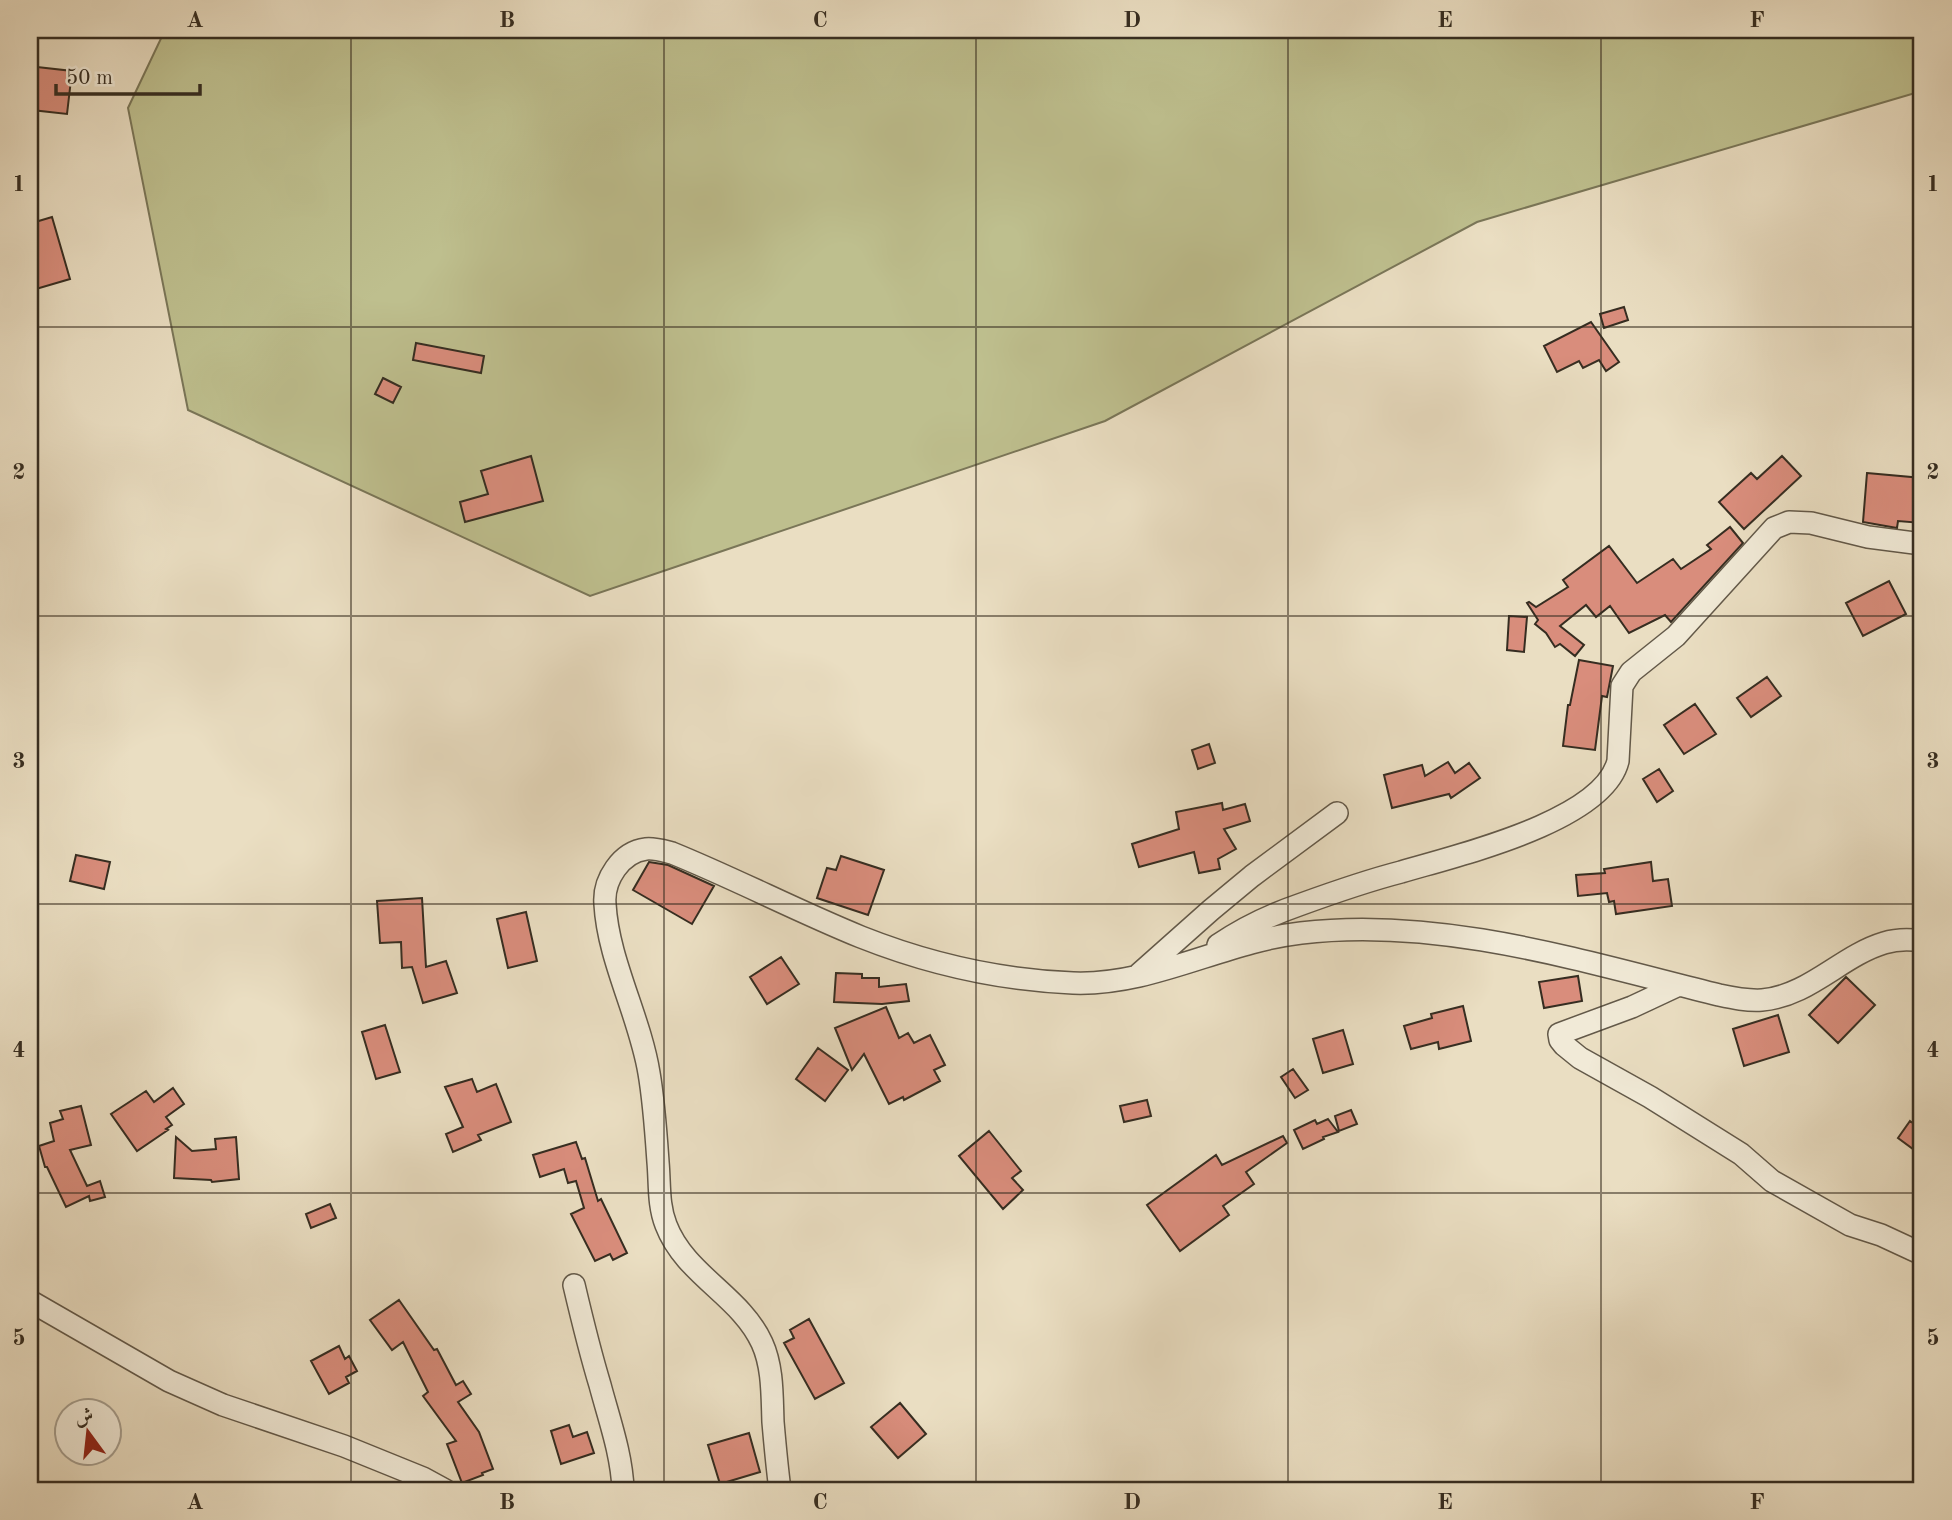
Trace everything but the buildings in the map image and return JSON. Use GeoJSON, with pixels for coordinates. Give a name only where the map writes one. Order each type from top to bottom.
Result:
{"type":"FeatureCollection","features":[{"type":"Feature","properties":{"kind":"street"},"geometry":{"type":"LineString","coordinates":[[1202,957],[1244,928],[1289,909],[1399,872],[1489,846],[1541,825],[1588,800],[1610,779],[1616,769],[1622,686],[1631,672],[1676,635],[1774,528],[1789,522],[1811,523],[1868,537],[1922,544]]}},
{"type":"Feature","properties":{"kind":"street"},"geometry":{"type":"LineString","coordinates":[[1135,978],[1242,885],[1336,813]]}},
{"type":"Feature","properties":{"kind":"street"},"geometry":{"type":"LineString","coordinates":[[780,1490],[772,1391],[762,1344],[737,1307],[700,1275],[685,1257],[666,1225],[660,1202],[649,1072],[606,919],[604,901],[606,889],[617,866],[630,855],[645,849],[672,853],[861,937],[912,955],[1005,977],[1072,983],[1099,983],[1135,978],[1255,941],[1300,933],[1349,929],[1415,931],[1461,937],[1559,955],[1744,1000],[1764,1000],[1797,990],[1820,979],[1869,948],[1885,942],[1904,939],[1922,941]]}},
{"type":"Feature","properties":{"kind":"street"},"geometry":{"type":"LineString","coordinates":[[1679,985],[1623,1011],[1559,1034],[1560,1040],[1580,1058],[1650,1097],[1741,1154],[1772,1181],[1850,1225],[1881,1235],[1922,1254]]}},
{"type":"Feature","properties":{"kind":"street"},"geometry":{"type":"LineString","coordinates":[[574,1285],[612,1426],[623,1490]]}},
{"type":"Feature","properties":{"kind":"street"},"geometry":{"type":"LineString","coordinates":[[30,1301],[169,1381],[223,1405],[344,1446],[423,1478],[445,1490]]}},
{"type":"Feature","properties":{"kind":"green space"},"geometry":{"type":"Polygon","coordinates":[[[165,30],[1922,30],[1922,91],[1477,222],[1105,421],[590,596],[188,410],[128,108],[165,30]]]}}]}
